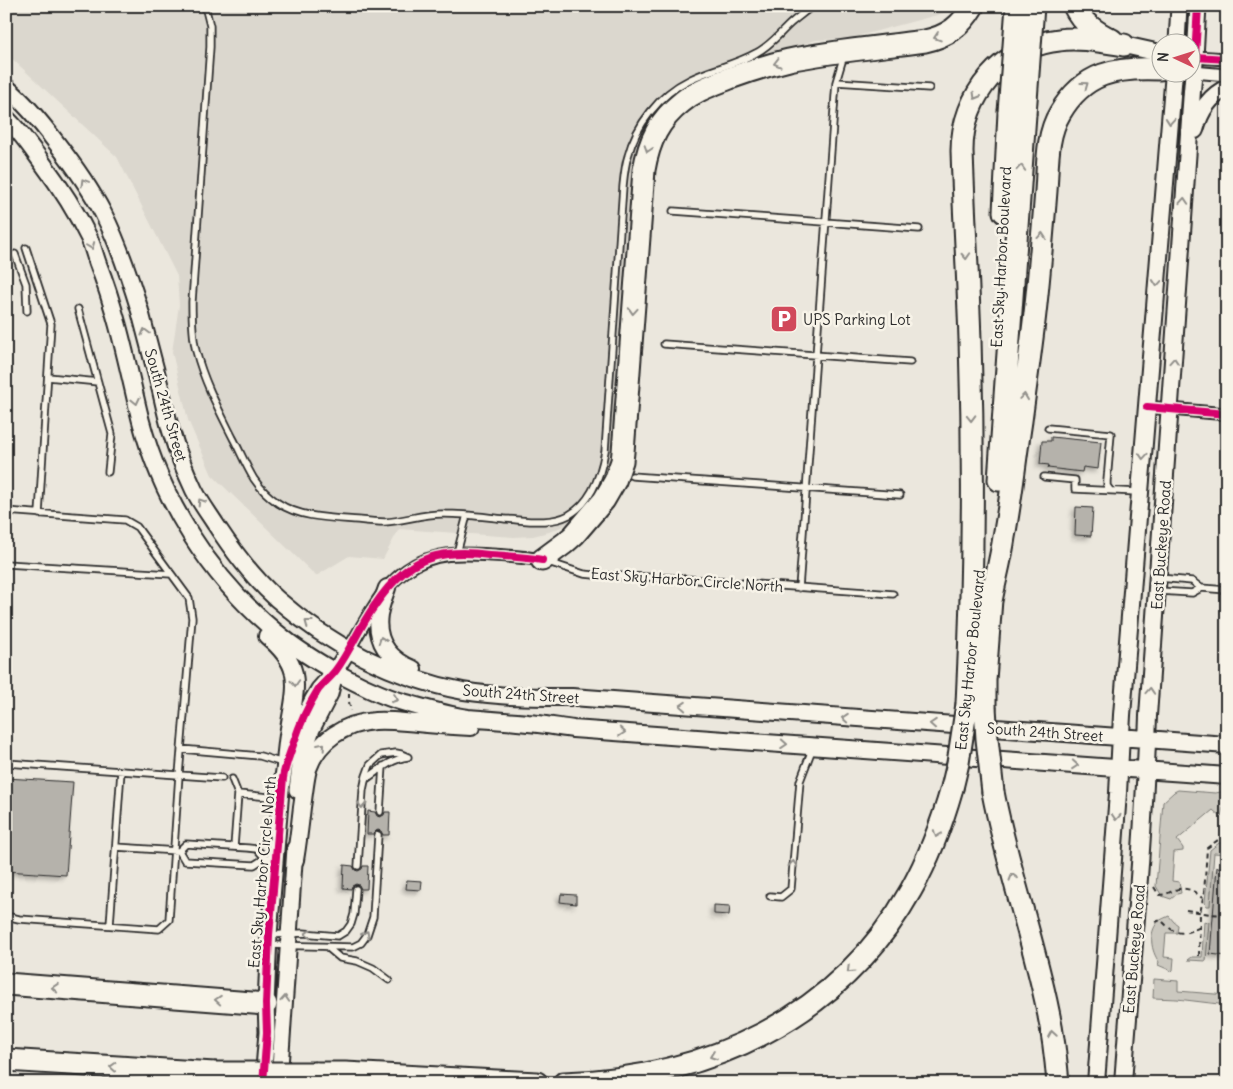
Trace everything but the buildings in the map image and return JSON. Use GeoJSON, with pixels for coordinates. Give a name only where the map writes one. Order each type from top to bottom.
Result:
{"type":"FeatureCollection","features":[{"type":"Feature","properties":{"kind":"highway"},"geometry":{"type":"LineString","coordinates":[[542,560],[570,539],[596,511],[610,491],[622,461],[644,170],[649,145],[654,134],[667,116],[688,97],[702,89],[769,65],[808,57],[925,41],[943,36],[965,19],[973,6]]}},
{"type":"Feature","properties":{"kind":"highway","name":"East Sky Harbor Boulevard"},"geometry":{"type":"LineString","coordinates":[[564,1083],[609,1080],[696,1062],[732,1049],[797,1014],[830,989],[874,945],[901,908],[931,850],[985,680],[1017,113],[1017,6]]}},
{"type":"Feature","properties":{"kind":"highway","name":"East Sky Harbor Boulevard"},"geometry":{"type":"LineString","coordinates":[[1032,6],[1017,113],[994,374],[976,624],[976,706],[986,738],[993,792],[1004,843],[1047,1003],[1058,1083]]}},
{"type":"Feature","properties":{"kind":"highway"},"geometry":{"type":"LineString","coordinates":[[1074,6],[1082,19],[1094,30],[1124,45]]}},
{"type":"Feature","properties":{"kind":"highway"},"geometry":{"type":"LineString","coordinates":[[976,706],[971,604],[970,342],[962,151],[962,136],[965,122],[973,101],[994,72],[1008,59],[1023,50],[1050,41],[1067,39],[1124,45]]}},
{"type":"Feature","properties":{"kind":"highway"},"geometry":{"type":"LineString","coordinates":[[991,600],[1004,538],[1032,343],[1048,159],[1053,128],[1068,100],[1080,88],[1094,79],[1107,73],[1121,70],[1150,69]]}},
{"type":"Feature","properties":{"kind":"highway"},"geometry":{"type":"LineString","coordinates":[[6,984],[266,1004]]}},
{"type":"Feature","properties":{"kind":"highway"},"geometry":{"type":"LineString","coordinates":[[6,1060],[321,1079],[345,1073],[537,1083]]}},
{"type":"Feature","properties":{"kind":"main road"},"geometry":{"type":"LineString","coordinates":[[1124,45],[1150,51]]}},
{"type":"Feature","properties":{"kind":"main road"},"geometry":{"type":"LineString","coordinates":[[6,80],[20,99]]}},
{"type":"Feature","properties":{"kind":"main road","name":"East Buckeye Road"},"geometry":{"type":"LineString","coordinates":[[1096,1083],[1120,768],[1122,714],[1173,82]]}},
{"type":"Feature","properties":{"kind":"main road","name":"East Buckeye Road"},"geometry":{"type":"LineString","coordinates":[[1123,1083],[1139,884],[1191,82]]}},
{"type":"Feature","properties":{"kind":"main road","name":"South 24th Street"},"geometry":{"type":"LineString","coordinates":[[6,87],[20,99],[46,129],[80,175],[102,213],[123,258],[139,309],[170,429],[195,492],[222,534],[256,578],[276,599],[311,626],[348,649],[393,671],[430,683],[456,689],[514,696],[572,698],[1227,745]]}},
{"type":"Feature","properties":{"kind":"main road"},"geometry":{"type":"LineString","coordinates":[[1187,159],[1203,109],[1211,98],[1227,88]]}},
{"type":"Feature","properties":{"kind":"main road","name":"South 24th Street"},"geometry":{"type":"LineString","coordinates":[[8,119],[64,194],[89,239],[107,286],[146,440],[155,465],[182,519],[208,561],[236,594],[267,624],[303,652],[354,682],[404,703],[445,714],[486,720],[531,723],[573,729],[1227,776]]}},
{"type":"Feature","properties":{"kind":"main road"},"geometry":{"type":"LineString","coordinates":[[1140,492],[1164,494]]}},
{"type":"Feature","properties":{"kind":"main road"},"geometry":{"type":"LineString","coordinates":[[208,561],[220,590],[279,647],[290,661],[296,684],[285,764]]}},
{"type":"Feature","properties":{"kind":"main road"},"geometry":{"type":"LineString","coordinates":[[387,588],[379,613],[379,630],[386,649],[394,660],[400,664],[426,674],[454,680],[512,687],[572,698]]}},
{"type":"Feature","properties":{"kind":"main road"},"geometry":{"type":"LineString","coordinates":[[295,860],[308,770],[313,758],[324,744],[343,729],[356,724],[377,721],[531,732],[573,729]]}},
{"type":"Feature","properties":{"kind":"street"},"geometry":{"type":"LineString","coordinates":[[1178,32],[1180,6]]}},
{"type":"Feature","properties":{"kind":"street","name":"East Buckeye Road"},"geometry":{"type":"LineString","coordinates":[[1195,32],[1198,6]]}},
{"type":"Feature","properties":{"kind":"street"},"geometry":{"type":"LineString","coordinates":[[1200,63],[1227,59]]}},
{"type":"Feature","properties":{"kind":"street"},"geometry":{"type":"LineString","coordinates":[[1200,67],[1227,75]]}},
{"type":"Feature","properties":{"kind":"street"},"geometry":{"type":"LineString","coordinates":[[1147,407],[1227,414]]}},
{"type":"Feature","properties":{"kind":"street","name":"East Sky Harbor Circle North"},"geometry":{"type":"LineString","coordinates":[[263,1083],[269,940],[270,858],[285,764],[302,721],[318,689],[335,671],[371,610],[387,588],[402,574],[421,562],[440,555],[457,553],[513,556],[542,560]]}},
{"type":"Feature","properties":{"kind":"street","name":"East Sky Harbor Circle North"},"geometry":{"type":"LineString","coordinates":[[279,1083],[300,768],[307,741],[330,694],[335,671]]}},
{"type":"Feature","properties":{"kind":"street"},"geometry":{"type":"LineString","coordinates":[[270,858],[295,860]]}},
{"type":"Feature","properties":{"kind":"street"},"geometry":{"type":"LineString","coordinates":[[266,1004],[274,1020],[282,1045]]}},
{"type":"Feature","properties":{"kind":"lane"},"geometry":{"type":"LineString","coordinates":[[205,6],[210,26],[210,47],[192,302],[195,348],[201,369],[212,396],[253,477],[264,492],[290,510],[312,516],[385,522],[435,514],[539,521],[560,518],[569,514],[591,493],[600,474],[605,450],[623,186],[632,144],[646,118],[674,89],[687,80],[760,51],[812,6]]}},
{"type":"Feature","properties":{"kind":"lane"},"geometry":{"type":"LineString","coordinates":[[799,588],[836,82],[846,52]]}},
{"type":"Feature","properties":{"kind":"lane"},"geometry":{"type":"LineString","coordinates":[[836,82],[929,88]]}},
{"type":"Feature","properties":{"kind":"lane"},"geometry":{"type":"LineString","coordinates":[[674,211],[919,229]]}},
{"type":"Feature","properties":{"kind":"lane"},"geometry":{"type":"LineString","coordinates":[[26,248],[51,324],[39,514]]}},
{"type":"Feature","properties":{"kind":"lane"},"geometry":{"type":"LineString","coordinates":[[15,254],[26,284],[27,311]]}},
{"type":"Feature","properties":{"kind":"lane"},"geometry":{"type":"LineString","coordinates":[[78,310],[112,434],[108,472]]}},
{"type":"Feature","properties":{"kind":"lane"},"geometry":{"type":"LineString","coordinates":[[664,344],[910,362]]}},
{"type":"Feature","properties":{"kind":"lane"},"geometry":{"type":"LineString","coordinates":[[48,376],[98,382]]}},
{"type":"Feature","properties":{"kind":"lane"},"geometry":{"type":"LineString","coordinates":[[1048,428],[1111,434],[1107,481],[1107,486],[1110,490]]}},
{"type":"Feature","properties":{"kind":"lane"},"geometry":{"type":"LineString","coordinates":[[632,476],[900,495]]}},
{"type":"Feature","properties":{"kind":"lane"},"geometry":{"type":"LineString","coordinates":[[1044,478],[1075,480],[1075,489],[1140,492]]}},
{"type":"Feature","properties":{"kind":"lane"},"geometry":{"type":"LineString","coordinates":[[6,511],[125,520],[137,527],[189,598],[192,618],[179,775],[176,851],[169,920],[159,929],[18,919],[6,916]]}},
{"type":"Feature","properties":{"kind":"lane"},"geometry":{"type":"LineString","coordinates":[[457,553],[466,515]]}},
{"type":"Feature","properties":{"kind":"lane","name":"East Sky Harbor Circle North"},"geometry":{"type":"LineString","coordinates":[[542,560],[584,574],[594,575],[671,578],[893,594]]}},
{"type":"Feature","properties":{"kind":"lane"},"geometry":{"type":"LineString","coordinates":[[6,564],[171,574]]}},
{"type":"Feature","properties":{"kind":"lane"},"geometry":{"type":"LineString","coordinates":[[1158,585],[1192,581],[1201,588]]}},
{"type":"Feature","properties":{"kind":"lane"},"geometry":{"type":"LineString","coordinates":[[1158,585],[1192,593],[1201,588],[1227,590]]}},
{"type":"Feature","properties":{"kind":"lane"},"geometry":{"type":"LineString","coordinates":[[770,896],[781,897],[791,889],[800,781],[813,746]]}},
{"type":"Feature","properties":{"kind":"lane"},"geometry":{"type":"LineString","coordinates":[[181,748],[260,756],[285,764]]}},
{"type":"Feature","properties":{"kind":"lane"},"geometry":{"type":"LineString","coordinates":[[358,866],[363,790],[365,780],[370,765],[381,755],[396,753],[408,757],[400,758],[384,766],[365,780]]}},
{"type":"Feature","properties":{"kind":"lane"},"geometry":{"type":"LineString","coordinates":[[6,763],[222,778]]}},
{"type":"Feature","properties":{"kind":"lane"},"geometry":{"type":"LineString","coordinates":[[380,812],[384,766]]}},
{"type":"Feature","properties":{"kind":"lane"},"geometry":{"type":"LineString","coordinates":[[110,925],[121,771]]}},
{"type":"Feature","properties":{"kind":"lane"},"geometry":{"type":"LineString","coordinates":[[232,779],[238,794],[234,847]]}},
{"type":"Feature","properties":{"kind":"lane"},"geometry":{"type":"LineString","coordinates":[[238,794],[281,798]]}},
{"type":"Feature","properties":{"kind":"lane"},"geometry":{"type":"LineString","coordinates":[[269,940],[289,940],[327,947],[353,947],[361,943],[367,935],[373,917],[378,835]]}},
{"type":"Feature","properties":{"kind":"lane"},"geometry":{"type":"LineString","coordinates":[[116,847],[176,851],[186,844],[234,847],[257,849],[270,858]]}},
{"type":"Feature","properties":{"kind":"lane"},"geometry":{"type":"LineString","coordinates":[[176,851],[185,861],[254,865],[270,858]]}},
{"type":"Feature","properties":{"kind":"lane"},"geometry":{"type":"LineString","coordinates":[[269,940],[289,940],[303,933],[338,936],[346,931],[351,924],[354,914],[356,889]]}},
{"type":"Feature","properties":{"kind":"lane"},"geometry":{"type":"LineString","coordinates":[[327,947],[340,958],[357,961],[373,968],[389,980]]}},
{"type":"Feature","properties":{"kind":"path"},"geometry":{"type":"LineString","coordinates":[[349,693],[349,702],[354,718]]}},
{"type":"Feature","properties":{"kind":"path"},"geometry":{"type":"LineString","coordinates":[[1199,956],[1200,913],[1208,848],[1218,840],[1227,841]]}},
{"type":"Feature","properties":{"kind":"path"},"geometry":{"type":"LineString","coordinates":[[1154,887],[1160,895],[1167,895],[1177,889],[1189,889],[1203,899]]}},
{"type":"Feature","properties":{"kind":"path"},"geometry":{"type":"LineString","coordinates":[[1186,910],[1227,915]]}},
{"type":"Feature","properties":{"kind":"path"},"geometry":{"type":"LineString","coordinates":[[1155,922],[1161,920],[1168,928],[1182,933],[1200,927]]}},
{"type":"Feature","properties":{"kind":"shaded area"},"geometry":{"type":"Polygon","coordinates":[[[6,6],[953,6],[952,11],[847,39],[816,40],[702,79],[643,138],[636,157],[632,179],[612,457],[609,469],[598,493],[578,516],[561,527],[533,536],[514,537],[399,529],[383,559],[349,556],[316,576],[212,475],[188,420],[172,352],[179,305],[177,276],[117,157],[6,53],[6,6]]]}},
{"type":"Feature","properties":{"kind":"shaded area"},"geometry":{"type":"Polygon","coordinates":[[[1178,790],[1215,793],[1227,791],[1227,809],[1223,808],[1221,817],[1213,810],[1177,840],[1183,851],[1174,852],[1172,881],[1179,882],[1181,893],[1171,899],[1162,896],[1156,886],[1163,802],[1178,790]]]}},
{"type":"Feature","properties":{"kind":"shaded area"},"geometry":{"type":"Polygon","coordinates":[[[1219,843],[1227,843],[1227,854],[1214,853],[1210,906],[1206,906],[1210,850],[1219,843]]]}},
{"type":"Feature","properties":{"kind":"shaded area"},"geometry":{"type":"Polygon","coordinates":[[[1169,916],[1178,925],[1177,933],[1166,933],[1164,957],[1174,958],[1172,971],[1158,965],[1159,962],[1154,953],[1152,942],[1155,926],[1159,921],[1169,916]]]}},
{"type":"Feature","properties":{"kind":"shaded area"},"geometry":{"type":"Polygon","coordinates":[[[1204,921],[1209,922],[1206,961],[1188,960],[1192,957],[1202,957],[1204,921]]]}},
{"type":"Feature","properties":{"kind":"shaded area"},"geometry":{"type":"Polygon","coordinates":[[[1154,979],[1178,981],[1178,991],[1227,995],[1227,1005],[1153,998],[1154,979]]]}},
{"type":"Feature","properties":{"kind":"cycle path"},"geometry":{"type":"LineString","coordinates":[[1198,6],[1195,57],[1227,59]]}},
{"type":"Feature","properties":{"kind":"cycle path"},"geometry":{"type":"LineString","coordinates":[[1147,407],[1227,414]]}},
{"type":"Feature","properties":{"kind":"cycle path"},"geometry":{"type":"LineString","coordinates":[[263,1083],[267,1032],[266,1004],[269,935],[283,778],[286,764],[304,715],[318,690],[341,663],[380,598],[395,580],[413,566],[435,556],[458,553],[542,560]]}},
{"type":"Feature","properties":{"kind":"place","name":"UPS Parking Lot"},"geometry":{"type":"Point","coordinates":[784,319]}}]}
